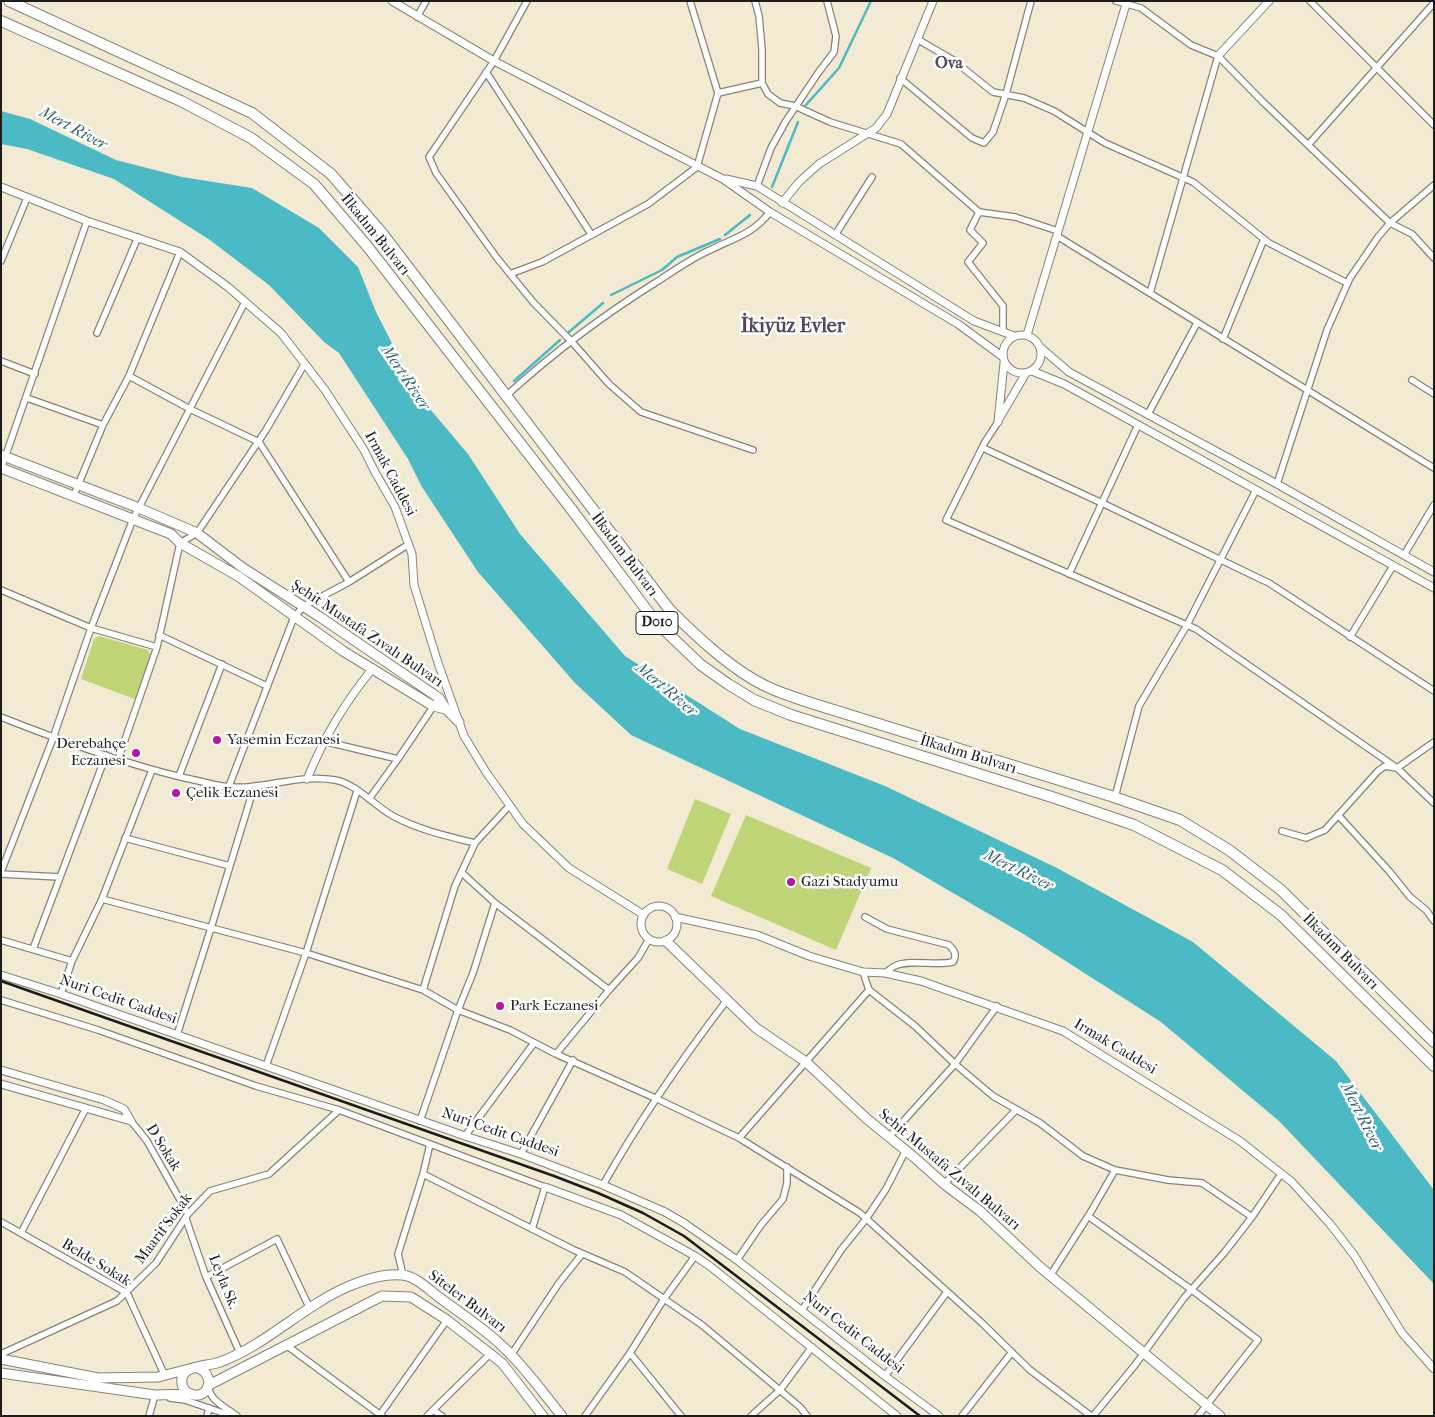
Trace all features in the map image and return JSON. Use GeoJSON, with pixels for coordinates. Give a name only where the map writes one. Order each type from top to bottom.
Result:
{"type":"FeatureCollection","features":[{"type":"Feature","properties":{"kind":"highway","name":"İlkadım Bulvarı"},"geometry":{"type":"LineString","coordinates":[[9,1],[252,113],[331,174],[382,233],[669,609],[695,636],[740,670],[769,688],[811,703],[1115,797],[1180,820],[1229,850],[1281,890],[1434,1042]]}},
{"type":"Feature","properties":{"kind":"highway","name":"İlkadım Bulvarı"},"geometry":{"type":"LineString","coordinates":[[1,21],[181,101],[251,138],[314,184],[367,246],[572,510],[655,621],[701,665],[754,700],[790,715],[1134,825],[1222,870],[1281,915],[1434,1066]]}},
{"type":"Feature","properties":{"kind":"main road","name":"Şehit Mustafa Zıvalı Bulvarı"},"geometry":{"type":"LineString","coordinates":[[4,456],[198,533],[244,568],[304,606],[439,698],[446,709]]}},
{"type":"Feature","properties":{"kind":"main road","name":"Şehit Mustafa Zıvalı Bulvarı"},"geometry":{"type":"LineString","coordinates":[[1,468],[171,534],[180,543],[238,576],[343,651],[433,706],[446,709]]}},
{"type":"Feature","properties":{"kind":"main road"},"geometry":{"type":"LineString","coordinates":[[446,709],[459,722]]}},
{"type":"Feature","properties":{"kind":"main road","name":"Sehit Mustafa Zıvalı Bulvarı"},"geometry":{"type":"LineString","coordinates":[[666,941],[756,1028],[806,1062],[866,1119],[906,1150],[944,1184],[980,1211],[1050,1276],[1220,1416]]}},
{"type":"Feature","properties":{"kind":"main road","name":"Siteler Bulvarı"},"geometry":{"type":"LineString","coordinates":[[1,1360],[98,1378],[165,1376],[220,1362],[240,1353],[347,1288],[382,1275],[403,1275],[419,1282],[501,1344],[562,1416]]}},
{"type":"Feature","properties":{"kind":"main road","name":"Siteler Bulvarı"},"geometry":{"type":"LineString","coordinates":[[209,1385],[382,1296],[410,1297],[447,1320],[491,1353],[543,1416]]}},
{"type":"Feature","properties":{"kind":"main road"},"geometry":{"type":"LineString","coordinates":[[1,1373],[154,1396],[200,1394],[209,1385],[208,1376],[202,1369],[193,1368],[183,1376],[182,1384],[184,1389],[190,1394]]}},
{"type":"Feature","properties":{"kind":"street"},"geometry":{"type":"LineString","coordinates":[[392,1],[494,61],[723,179],[770,212],[958,324],[1003,360],[1014,372],[1029,372],[1064,384],[1434,588]]}},
{"type":"Feature","properties":{"kind":"street"},"geometry":{"type":"LineString","coordinates":[[417,17],[426,1]]}},
{"type":"Feature","properties":{"kind":"street"},"geometry":{"type":"LineString","coordinates":[[527,1],[494,61],[429,157],[436,173],[510,274],[533,302],[609,384],[641,412],[753,450]]}},
{"type":"Feature","properties":{"kind":"street"},"geometry":{"type":"LineString","coordinates":[[510,274],[542,262],[648,204],[698,167],[718,93],[690,1]]}},
{"type":"Feature","properties":{"kind":"street"},"geometry":{"type":"LineString","coordinates":[[755,1],[759,16],[762,83],[768,94],[780,103],[795,106],[830,122],[868,132],[901,144],[979,212],[1015,217],[1058,233],[1197,323],[1434,468]]}},
{"type":"Feature","properties":{"kind":"street"},"geometry":{"type":"LineString","coordinates":[[757,186],[771,148],[795,106],[834,52],[836,36],[827,1]]}},
{"type":"Feature","properties":{"kind":"street"},"geometry":{"type":"LineString","coordinates":[[782,203],[799,182],[819,164],[876,128],[886,114],[933,1]]}},
{"type":"Feature","properties":{"kind":"street"},"geometry":{"type":"LineString","coordinates":[[900,78],[972,138],[984,143],[994,132],[1031,1]]}},
{"type":"Feature","properties":{"kind":"street"},"geometry":{"type":"LineString","coordinates":[[1116,1],[1126,2],[1141,8],[1191,45],[1218,56],[1263,102],[1390,223],[1412,234],[1434,258]]}},
{"type":"Feature","properties":{"kind":"street"},"geometry":{"type":"LineString","coordinates":[[1150,293],[1218,56],[1269,1]]}},
{"type":"Feature","properties":{"kind":"street"},"geometry":{"type":"LineString","coordinates":[[1310,1],[1434,125]]}},
{"type":"Feature","properties":{"kind":"street"},"geometry":{"type":"LineString","coordinates":[[1027,335],[1126,2]]}},
{"type":"Feature","properties":{"kind":"street"},"geometry":{"type":"LineString","coordinates":[[1308,145],[1434,3]]}},
{"type":"Feature","properties":{"kind":"street"},"geometry":{"type":"LineString","coordinates":[[917,38],[953,60],[993,92],[1024,98],[1054,111],[1106,143],[1193,182],[1264,239],[1347,283]]}},
{"type":"Feature","properties":{"kind":"street"},"geometry":{"type":"LineString","coordinates":[[486,72],[591,234]]}},
{"type":"Feature","properties":{"kind":"street"},"geometry":{"type":"LineString","coordinates":[[718,93],[762,83]]}},
{"type":"Feature","properties":{"kind":"street"},"geometry":{"type":"LineString","coordinates":[[835,235],[872,177]]}},
{"type":"Feature","properties":{"kind":"street"},"geometry":{"type":"LineString","coordinates":[[723,179],[757,186],[974,321],[1014,336],[1027,335],[1033,338],[1041,348],[1069,372],[1277,484],[1434,572]]}},
{"type":"Feature","properties":{"kind":"street"},"geometry":{"type":"LineString","coordinates":[[1277,484],[1327,330],[1347,283],[1378,237],[1390,223],[1434,185]]}},
{"type":"Feature","properties":{"kind":"street","name":"Irmak Caddesi"},"geometry":{"type":"LineString","coordinates":[[1,187],[87,222],[180,252],[245,302],[281,333],[325,390],[364,450],[374,472],[395,507],[412,554],[414,585],[438,663],[464,736],[472,750],[523,824],[569,868],[644,914]]}},
{"type":"Feature","properties":{"kind":"street"},"geometry":{"type":"LineString","coordinates":[[1,261],[27,198]]}},
{"type":"Feature","properties":{"kind":"street"},"geometry":{"type":"LineString","coordinates":[[506,395],[538,367],[658,281],[709,250],[748,233],[763,221],[770,212]]}},
{"type":"Feature","properties":{"kind":"street"},"geometry":{"type":"LineString","coordinates":[[979,212],[970,230],[983,244],[968,262],[1003,306],[1003,332]]}},
{"type":"Feature","properties":{"kind":"street"},"geometry":{"type":"LineString","coordinates":[[1,468],[87,222]]}},
{"type":"Feature","properties":{"kind":"street"},"geometry":{"type":"LineString","coordinates":[[97,333],[138,238]]}},
{"type":"Feature","properties":{"kind":"street"},"geometry":{"type":"LineString","coordinates":[[1223,339],[1264,239]]}},
{"type":"Feature","properties":{"kind":"street"},"geometry":{"type":"LineString","coordinates":[[74,495],[103,425],[129,376],[180,252]]}},
{"type":"Feature","properties":{"kind":"street"},"geometry":{"type":"LineString","coordinates":[[60,878],[1,873],[53,738],[91,628],[133,519],[245,302]]}},
{"type":"Feature","properties":{"kind":"street"},"geometry":{"type":"LineString","coordinates":[[1148,414],[1197,323]]}},
{"type":"Feature","properties":{"kind":"street"},"geometry":{"type":"LineString","coordinates":[[998,422],[1005,345],[1014,336]]}},
{"type":"Feature","properties":{"kind":"street"},"geometry":{"type":"LineString","coordinates":[[1041,348],[1040,361],[1029,372],[998,422],[946,520],[1196,629],[1396,768],[1434,803]]}},
{"type":"Feature","properties":{"kind":"street"},"geometry":{"type":"LineString","coordinates":[[1,361],[35,374]]}},
{"type":"Feature","properties":{"kind":"street"},"geometry":{"type":"LineString","coordinates":[[118,760],[157,647],[180,543],[198,533],[259,442],[304,363]]}},
{"type":"Feature","properties":{"kind":"street"},"geometry":{"type":"LineString","coordinates":[[129,376],[190,409],[259,442],[349,582]]}},
{"type":"Feature","properties":{"kind":"street"},"geometry":{"type":"LineString","coordinates":[[1412,380],[1434,394]]}},
{"type":"Feature","properties":{"kind":"street"},"geometry":{"type":"LineString","coordinates":[[27,398],[103,425]]}},
{"type":"Feature","properties":{"kind":"street"},"geometry":{"type":"LineString","coordinates":[[1069,574],[1138,425]]}},
{"type":"Feature","properties":{"kind":"street"},"geometry":{"type":"LineString","coordinates":[[983,448],[1269,583],[1434,691]]}},
{"type":"Feature","properties":{"kind":"street"},"geometry":{"type":"LineString","coordinates":[[1115,797],[1139,706],[1187,625],[1256,490]]}},
{"type":"Feature","properties":{"kind":"street"},"geometry":{"type":"LineString","coordinates":[[1404,555],[1434,505]]}},
{"type":"Feature","properties":{"kind":"street"},"geometry":{"type":"LineString","coordinates":[[229,786],[294,617],[304,606],[349,582],[409,544]]}},
{"type":"Feature","properties":{"kind":"street"},"geometry":{"type":"LineString","coordinates":[[1350,637],[1393,566]]}},
{"type":"Feature","properties":{"kind":"street"},"geometry":{"type":"LineString","coordinates":[[1,590],[91,628],[157,647]]}},
{"type":"Feature","properties":{"kind":"street"},"geometry":{"type":"LineString","coordinates":[[159,636],[267,686]]}},
{"type":"Feature","properties":{"kind":"street"},"geometry":{"type":"LineString","coordinates":[[179,776],[222,664]]}},
{"type":"Feature","properties":{"kind":"street"},"geometry":{"type":"LineString","coordinates":[[307,779],[323,741],[351,694],[373,668]]}},
{"type":"Feature","properties":{"kind":"street"},"geometry":{"type":"LineString","coordinates":[[369,798],[439,698]]}},
{"type":"Feature","properties":{"kind":"street"},"geometry":{"type":"LineString","coordinates":[[1,717],[53,738],[118,760],[152,770],[229,786],[254,787],[307,779],[336,780],[369,798],[391,815],[426,831],[475,843]]}},
{"type":"Feature","properties":{"kind":"street"},"geometry":{"type":"LineString","coordinates":[[323,741],[398,759]]}},
{"type":"Feature","properties":{"kind":"street"},"geometry":{"type":"LineString","coordinates":[[1282,832],[1306,838],[1326,830],[1378,771],[1385,766],[1396,768],[1434,742]]}},
{"type":"Feature","properties":{"kind":"street"},"geometry":{"type":"LineString","coordinates":[[33,949],[106,755]]}},
{"type":"Feature","properties":{"kind":"street"},"geometry":{"type":"LineString","coordinates":[[61,994],[72,960],[102,899],[152,770]]}},
{"type":"Feature","properties":{"kind":"street"},"geometry":{"type":"LineString","coordinates":[[177,1035],[212,928],[254,787]]}},
{"type":"Feature","properties":{"kind":"street"},"geometry":{"type":"LineString","coordinates":[[266,1066],[306,953],[357,791]]}},
{"type":"Feature","properties":{"kind":"street"},"geometry":{"type":"LineString","coordinates":[[423,990],[455,886],[475,843],[510,805]]}},
{"type":"Feature","properties":{"kind":"street"},"geometry":{"type":"LineString","coordinates":[[1338,815],[1410,897],[1426,910],[1434,921]]}},
{"type":"Feature","properties":{"kind":"street"},"geometry":{"type":"LineString","coordinates":[[125,838],[230,866]]}},
{"type":"Feature","properties":{"kind":"street"},"geometry":{"type":"LineString","coordinates":[[462,873],[495,904],[609,990]]}},
{"type":"Feature","properties":{"kind":"street"},"geometry":{"type":"LineString","coordinates":[[102,899],[306,953],[423,990],[458,1010],[510,1030],[556,1054],[573,1060],[739,1138],[860,1213],[1030,1370],[1092,1416],[1192,1290],[1224,1253],[1252,1217],[1281,1174]]}},
{"type":"Feature","properties":{"kind":"street"},"geometry":{"type":"LineString","coordinates":[[420,1121],[458,1010],[473,973],[495,904]]}},
{"type":"Feature","properties":{"kind":"street"},"geometry":{"type":"LineString","coordinates":[[657,906],[668,909],[675,917],[676,928],[674,934],[666,941],[660,942],[645,936],[641,925],[644,914],[652,907],[657,906]]}},
{"type":"Feature","properties":{"kind":"street","name":"Irmak Caddesi"},"geometry":{"type":"LineString","coordinates":[[675,917],[756,935],[809,956],[864,972],[885,973],[921,981],[997,1006],[1063,1031],[1240,1141],[1292,1182],[1354,1254],[1402,1333],[1434,1369]]}},
{"type":"Feature","properties":{"kind":"street"},"geometry":{"type":"LineString","coordinates":[[865,918],[887,929],[949,945],[955,951],[956,957],[953,962],[942,965],[922,963],[896,965],[885,973]]}},
{"type":"Feature","properties":{"kind":"street"},"geometry":{"type":"LineString","coordinates":[[556,1054],[638,958],[649,939]]}},
{"type":"Feature","properties":{"kind":"street"},"geometry":{"type":"LineString","coordinates":[[1,940],[72,960]]}},
{"type":"Feature","properties":{"kind":"street"},"geometry":{"type":"LineString","coordinates":[[864,972],[869,990],[915,1026],[955,1064],[993,1096],[1040,1123],[1083,1156],[1115,1170],[1168,1180],[1202,1183],[1252,1217]]}},
{"type":"Feature","properties":{"kind":"street","name":"Nuri Cedit Caddesi"},"geometry":{"type":"LineString","coordinates":[[1,975],[61,994],[420,1121],[521,1154],[604,1185],[665,1212],[737,1260],[938,1416]]}},
{"type":"Feature","properties":{"kind":"street"},"geometry":{"type":"LineString","coordinates":[[739,1138],[869,990]]}},
{"type":"Feature","properties":{"kind":"street"},"geometry":{"type":"LineString","coordinates":[[1,1000],[98,1030],[256,1086],[338,1110],[621,1215],[695,1256],[711,1267],[897,1416]]}},
{"type":"Feature","properties":{"kind":"street"},"geometry":{"type":"LineString","coordinates":[[604,1185],[627,1142],[655,1098],[727,1000]]}},
{"type":"Feature","properties":{"kind":"street"},"geometry":{"type":"LineString","coordinates":[[889,1137],[955,1064],[997,1006]]}},
{"type":"Feature","properties":{"kind":"street"},"geometry":{"type":"LineString","coordinates":[[465,1136],[534,1043]]}},
{"type":"Feature","properties":{"kind":"street"},"geometry":{"type":"LineString","coordinates":[[521,1154],[573,1060]]}},
{"type":"Feature","properties":{"kind":"street"},"geometry":{"type":"LineString","coordinates":[[1,1070],[104,1100],[124,1109],[131,1121]]}},
{"type":"Feature","properties":{"kind":"street"},"geometry":{"type":"LineString","coordinates":[[1,1084],[131,1121]]}},
{"type":"Feature","properties":{"kind":"street"},"geometry":{"type":"LineString","coordinates":[[21,1233],[86,1108]]}},
{"type":"Feature","properties":{"kind":"street","name":"Maarif Sokak"},"geometry":{"type":"LineString","coordinates":[[1,1354],[117,1301],[156,1263],[187,1216],[210,1191],[269,1174],[338,1110]]}},
{"type":"Feature","properties":{"kind":"street"},"geometry":{"type":"LineString","coordinates":[[944,1184],[1016,1110]]}},
{"type":"Feature","properties":{"kind":"street","name":"D Sokak"},"geometry":{"type":"LineString","coordinates":[[131,1121],[147,1141],[187,1216]]}},
{"type":"Feature","properties":{"kind":"street"},"geometry":{"type":"LineString","coordinates":[[403,1275],[398,1254],[423,1174],[430,1144]]}},
{"type":"Feature","properties":{"kind":"street"},"geometry":{"type":"LineString","coordinates":[[802,1310],[841,1250],[866,1219],[886,1189],[906,1150]]}},
{"type":"Feature","properties":{"kind":"street"},"geometry":{"type":"LineString","coordinates":[[737,1260],[761,1225],[784,1199],[787,1184],[787,1167]]}},
{"type":"Feature","properties":{"kind":"street"},"geometry":{"type":"LineString","coordinates":[[1050,1276],[1115,1170]]}},
{"type":"Feature","properties":{"kind":"street"},"geometry":{"type":"LineString","coordinates":[[423,1174],[582,1254],[625,1272],[702,1325],[800,1407],[807,1416]]}},
{"type":"Feature","properties":{"kind":"street"},"geometry":{"type":"LineString","coordinates":[[532,1229],[544,1187]]}},
{"type":"Feature","properties":{"kind":"street","name":"Leyla Sk."},"geometry":{"type":"LineString","coordinates":[[187,1216],[206,1276],[240,1353]]}},
{"type":"Feature","properties":{"kind":"street"},"geometry":{"type":"LineString","coordinates":[[1088,1216],[1192,1290],[1258,1340],[1198,1416]]}},
{"type":"Feature","properties":{"kind":"street","name":"Belde Sokak"},"geometry":{"type":"LineString","coordinates":[[1,1222],[126,1293],[165,1376]]}},
{"type":"Feature","properties":{"kind":"street"},"geometry":{"type":"LineString","coordinates":[[206,1276],[277,1239],[310,1309]]}},
{"type":"Feature","properties":{"kind":"street"},"geometry":{"type":"LineString","coordinates":[[511,1355],[559,1283],[582,1254]]}},
{"type":"Feature","properties":{"kind":"street"},"geometry":{"type":"LineString","coordinates":[[585,1416],[695,1256]]}},
{"type":"Feature","properties":{"kind":"street"},"geometry":{"type":"LineString","coordinates":[[885,1376],[947,1292]]}},
{"type":"Feature","properties":{"kind":"street"},"geometry":{"type":"LineString","coordinates":[[286,1345],[380,1415],[447,1320]]}},
{"type":"Feature","properties":{"kind":"street"},"geometry":{"type":"LineString","coordinates":[[751,1416],[780,1390],[812,1347]]}},
{"type":"Feature","properties":{"kind":"street"},"geometry":{"type":"LineString","coordinates":[[962,1416],[1012,1352]]}},
{"type":"Feature","properties":{"kind":"street"},"geometry":{"type":"LineString","coordinates":[[427,1416],[491,1353]]}},
{"type":"Feature","properties":{"kind":"street"},"geometry":{"type":"LineString","coordinates":[[630,1353],[681,1416]]}},
{"type":"Feature","properties":{"kind":"street"},"geometry":{"type":"LineString","coordinates":[[209,1385],[208,1392],[212,1397],[237,1416]]}},
{"type":"Feature","properties":{"kind":"street"},"geometry":{"type":"LineString","coordinates":[[149,1416],[154,1396],[185,1400],[232,1416]]}},
{"type":"Feature","properties":{"kind":"street"},"geometry":{"type":"LineString","coordinates":[[207,1416],[209,1408]]}},
{"type":"Feature","properties":{"kind":"street"},"geometry":{"type":"LineString","coordinates":[[433,1410],[442,1416]]}},
{"type":"Feature","properties":{"kind":"green space"},"geometry":{"type":"Polygon","coordinates":[[[99,636],[148,650],[151,657],[135,699],[81,679],[94,639],[99,636]]]}},
{"type":"Feature","properties":{"kind":"green space"},"geometry":{"type":"Polygon","coordinates":[[[695,799],[731,814],[702,884],[667,869],[695,799]]]}},
{"type":"Feature","properties":{"kind":"green space","name":"Gazi Stadyumu"},"geometry":{"type":"Polygon","coordinates":[[[746,815],[871,868],[836,950],[711,896],[746,815]]]}},
{"type":"Feature","properties":{"kind":"water","name":"Mert River"},"geometry":{"type":"Polygon","coordinates":[[[1,111],[30,119],[116,160],[182,177],[252,188],[319,228],[358,267],[376,312],[419,396],[468,454],[520,534],[625,656],[740,729],[885,786],[1055,867],[1193,942],[1336,1061],[1434,1190],[1434,1284],[1279,1121],[1161,1022],[1025,935],[893,858],[631,735],[575,683],[478,572],[422,487],[408,459],[339,353],[324,342],[269,285],[210,240],[114,179],[27,149],[1,144],[1,111]]]}},
{"type":"Feature","properties":{"kind":"waterway"},"geometry":{"type":"LineString","coordinates":[[805,106],[839,68],[871,1]]}},
{"type":"Feature","properties":{"kind":"waterway"},"geometry":{"type":"LineString","coordinates":[[772,187],[798,122]]}},
{"type":"Feature","properties":{"kind":"waterway"},"geometry":{"type":"LineString","coordinates":[[725,235],[750,215]]}},
{"type":"Feature","properties":{"kind":"waterway"},"geometry":{"type":"LineString","coordinates":[[611,295],[662,270],[677,257],[720,239]]}},
{"type":"Feature","properties":{"kind":"waterway"},"geometry":{"type":"LineString","coordinates":[[569,332],[603,303]]}},
{"type":"Feature","properties":{"kind":"waterway"},"geometry":{"type":"LineString","coordinates":[[514,381],[560,340]]}},
{"type":"Feature","properties":{"kind":"railway"},"geometry":{"type":"LineString","coordinates":[[1,981],[554,1176],[643,1213],[684,1236],[920,1416]]}},
{"type":"Feature","properties":{"kind":"place","name":"Yasemin Eczanesi"},"geometry":{"type":"Point","coordinates":[217,740]}},
{"type":"Feature","properties":{"kind":"place","name":"Derebahçe Eczanesi"},"geometry":{"type":"Point","coordinates":[136,753]}},
{"type":"Feature","properties":{"kind":"place","name":"Çelik Eczanesi"},"geometry":{"type":"Point","coordinates":[176,793]}},
{"type":"Feature","properties":{"kind":"place","name":"Gazi Stadyumu"},"geometry":{"type":"Point","coordinates":[791,882]}},
{"type":"Feature","properties":{"kind":"place","name":"Park Eczanesi"},"geometry":{"type":"Point","coordinates":[500,1006]}},
{"type":"Feature","properties":{"kind":"district","name":"Ova"},"geometry":{"type":"Point","coordinates":[949,64]}},
{"type":"Feature","properties":{"kind":"district","name":"İkiyüz Evler"},"geometry":{"type":"Point","coordinates":[793,327]}}]}
